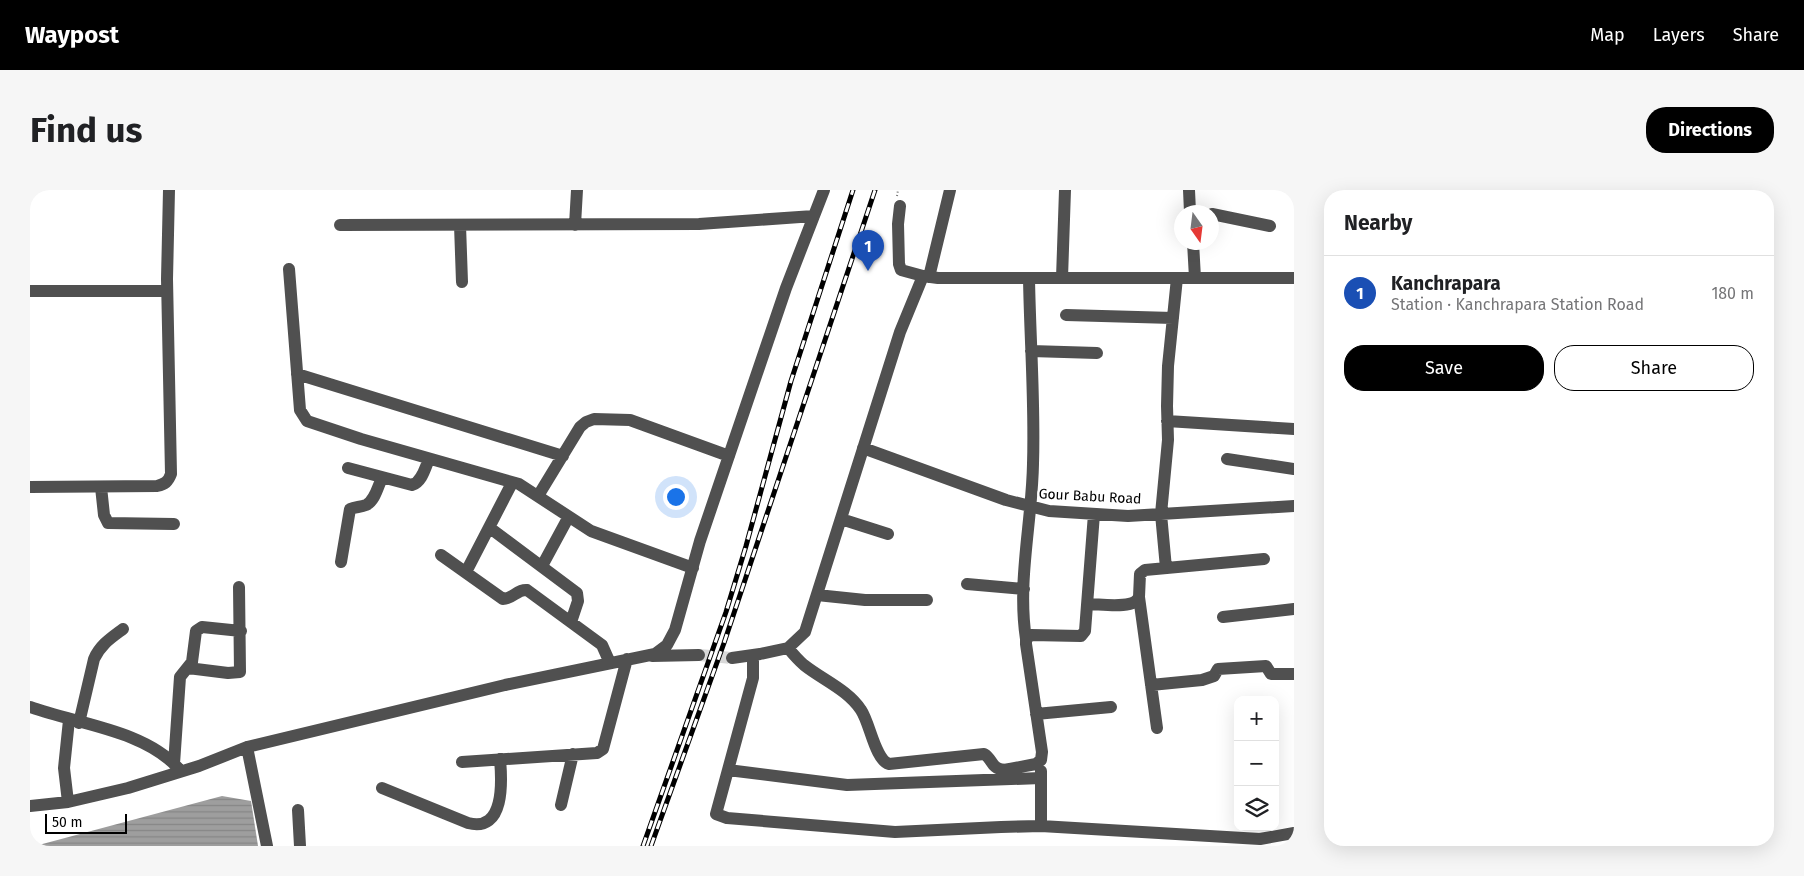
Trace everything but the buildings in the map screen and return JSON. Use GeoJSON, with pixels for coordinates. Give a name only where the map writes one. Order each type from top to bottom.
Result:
{"type":"FeatureCollection","features":[{"type":"Feature","properties":{"kind":"street"},"geometry":{"type":"LineString","coordinates":[[30,487],[157,486],[163,485],[168,481],[171,474],[167,291],[169,190]]}},
{"type":"Feature","properties":{"kind":"street"},"geometry":{"type":"LineString","coordinates":[[575,225],[577,190]]}},
{"type":"Feature","properties":{"kind":"street"},"geometry":{"type":"LineString","coordinates":[[30,806],[68,802],[128,788],[178,768],[247,747],[505,685],[655,654],[667,645],[675,630],[692,568],[786,288],[824,190]]}},
{"type":"Feature","properties":{"kind":"street"},"geometry":{"type":"LineString","coordinates":[[732,658],[753,656],[788,648],[805,632],[900,332],[926,276],[950,190]]}},
{"type":"Feature","properties":{"kind":"street"},"geometry":{"type":"LineString","coordinates":[[1062,278],[1065,190]]}},
{"type":"Feature","properties":{"kind":"street"},"geometry":{"type":"LineString","coordinates":[[1189,190],[1190,205]]}},
{"type":"Feature","properties":{"kind":"street"},"geometry":{"type":"LineString","coordinates":[[900,206],[898,224],[899,264],[901,270],[926,276],[1294,278]]}},
{"type":"Feature","properties":{"kind":"street"},"geometry":{"type":"LineString","coordinates":[[1219,215],[1270,226]]}},
{"type":"Feature","properties":{"kind":"street"},"geometry":{"type":"LineString","coordinates":[[340,225],[699,224],[814,216]]}},
{"type":"Feature","properties":{"kind":"street"},"geometry":{"type":"LineString","coordinates":[[460,225],[462,282]]}},
{"type":"Feature","properties":{"kind":"street"},"geometry":{"type":"LineString","coordinates":[[1193,250],[1195,278]]}},
{"type":"Feature","properties":{"kind":"street"},"geometry":{"type":"LineString","coordinates":[[289,269],[300,410],[306,422],[361,440],[512,482],[538,496],[568,518],[591,531],[692,568]]}},
{"type":"Feature","properties":{"kind":"street"},"geometry":{"type":"LineString","coordinates":[[1029,278],[1033,465],[1023,619],[1042,752],[1041,826]]}},
{"type":"Feature","properties":{"kind":"street"},"geometry":{"type":"LineString","coordinates":[[1166,568],[1160,514],[1167,461],[1168,366],[1177,278]]}},
{"type":"Feature","properties":{"kind":"street"},"geometry":{"type":"LineString","coordinates":[[30,291],[167,291]]}},
{"type":"Feature","properties":{"kind":"street"},"geometry":{"type":"LineString","coordinates":[[1066,315],[1173,318]]}},
{"type":"Feature","properties":{"kind":"street"},"geometry":{"type":"LineString","coordinates":[[1031,351],[1097,353]]}},
{"type":"Feature","properties":{"kind":"street"},"geometry":{"type":"LineString","coordinates":[[297,374],[563,456]]}},
{"type":"Feature","properties":{"kind":"street"},"geometry":{"type":"LineString","coordinates":[[538,496],[580,427],[594,419],[630,420],[730,456]]}},
{"type":"Feature","properties":{"kind":"street"},"geometry":{"type":"LineString","coordinates":[[1167,420],[1294,429]]}},
{"type":"Feature","properties":{"kind":"street","name":"Gour Babu Road"},"geometry":{"type":"LineString","coordinates":[[863,448],[1031,508],[1049,512],[1128,516],[1294,506]]}},
{"type":"Feature","properties":{"kind":"street"},"geometry":{"type":"LineString","coordinates":[[348,468],[407,485],[417,484],[429,459]]}},
{"type":"Feature","properties":{"kind":"street"},"geometry":{"type":"LineString","coordinates":[[1227,459],[1294,469]]}},
{"type":"Feature","properties":{"kind":"street"},"geometry":{"type":"LineString","coordinates":[[341,562],[350,509],[370,503],[382,478]]}},
{"type":"Feature","properties":{"kind":"street"},"geometry":{"type":"LineString","coordinates":[[466,572],[512,482]]}},
{"type":"Feature","properties":{"kind":"street"},"geometry":{"type":"LineString","coordinates":[[101,487],[104,515],[108,523],[174,524]]}},
{"type":"Feature","properties":{"kind":"street"},"geometry":{"type":"LineString","coordinates":[[1026,638],[1031,635],[1081,636],[1087,628],[1094,514]]}},
{"type":"Feature","properties":{"kind":"street"},"geometry":{"type":"LineString","coordinates":[[542,566],[568,518]]}},
{"type":"Feature","properties":{"kind":"street"},"geometry":{"type":"LineString","coordinates":[[841,519],[888,534]]}},
{"type":"Feature","properties":{"kind":"street"},"geometry":{"type":"LineString","coordinates":[[490,528],[577,593],[578,601],[571,622]]}},
{"type":"Feature","properties":{"kind":"street"},"geometry":{"type":"LineString","coordinates":[[441,555],[503,598],[508,598],[520,590],[527,590],[602,645],[610,663]]}},
{"type":"Feature","properties":{"kind":"street"},"geometry":{"type":"LineString","coordinates":[[1157,728],[1139,597],[1139,578],[1142,571],[1264,559]]}},
{"type":"Feature","properties":{"kind":"street"},"geometry":{"type":"LineString","coordinates":[[967,584],[1024,589]]}},
{"type":"Feature","properties":{"kind":"street"},"geometry":{"type":"LineString","coordinates":[[188,668],[228,673],[240,672],[239,587]]}},
{"type":"Feature","properties":{"kind":"street"},"geometry":{"type":"LineString","coordinates":[[817,595],[865,600],[927,600]]}},
{"type":"Feature","properties":{"kind":"street"},"geometry":{"type":"LineString","coordinates":[[1088,604],[1130,604],[1136,602],[1139,597]]}},
{"type":"Feature","properties":{"kind":"street"},"geometry":{"type":"LineString","coordinates":[[1223,617],[1294,609]]}},
{"type":"Feature","properties":{"kind":"street"},"geometry":{"type":"LineString","coordinates":[[178,768],[180,677],[192,662],[196,631],[200,628],[241,632]]}},
{"type":"Feature","properties":{"kind":"street"},"geometry":{"type":"LineString","coordinates":[[68,802],[64,768],[74,721],[97,651],[123,629]]}},
{"type":"Feature","properties":{"kind":"street"},"geometry":{"type":"LineString","coordinates":[[788,648],[803,664],[847,694],[860,708],[868,722],[879,755],[884,763],[984,754],[995,767],[1004,770],[1036,764],[1041,760]]}},
{"type":"Feature","properties":{"kind":"street"},"geometry":{"type":"LineString","coordinates":[[642,656],[699,655]]}},
{"type":"Feature","properties":{"kind":"street"},"geometry":{"type":"LineString","coordinates":[[753,656],[753,678],[716,814],[727,818],[895,832],[1041,826],[1260,839],[1294,833]]}},
{"type":"Feature","properties":{"kind":"street"},"geometry":{"type":"LineString","coordinates":[[462,762],[598,753],[603,749],[628,659]]}},
{"type":"Feature","properties":{"kind":"street"},"geometry":{"type":"LineString","coordinates":[[1151,685],[1202,680],[1214,676],[1218,669],[1266,666],[1270,674],[1294,674]]}},
{"type":"Feature","properties":{"kind":"street"},"geometry":{"type":"LineString","coordinates":[[1036,714],[1111,706]]}},
{"type":"Feature","properties":{"kind":"street"},"geometry":{"type":"LineString","coordinates":[[30,707],[137,739],[163,754],[178,768]]}},
{"type":"Feature","properties":{"kind":"street"},"geometry":{"type":"LineString","coordinates":[[247,747],[267,846]]}},
{"type":"Feature","properties":{"kind":"street"},"geometry":{"type":"LineString","coordinates":[[561,805],[573,754]]}},
{"type":"Feature","properties":{"kind":"street"},"geometry":{"type":"LineString","coordinates":[[382,788],[468,822],[481,824],[488,820],[497,808],[502,789],[500,759]]}},
{"type":"Feature","properties":{"kind":"street"},"geometry":{"type":"LineString","coordinates":[[728,770],[847,785],[1041,778]]}},
{"type":"Feature","properties":{"kind":"street"},"geometry":{"type":"LineString","coordinates":[[298,810],[300,846]]}},
{"type":"Feature","properties":{"kind":"shaded area"},"geometry":{"type":"Polygon","coordinates":[[[222,796],[251,801],[258,846],[35,846],[222,796]]]}},
{"type":"Feature","properties":{"kind":"tunnel"},"geometry":{"type":"LineString","coordinates":[[699,655],[732,658]]}},
{"type":"Feature","properties":{"kind":"railway"},"geometry":{"type":"LineString","coordinates":[[643,846],[726,612],[791,381],[853,190]]}},
{"type":"Feature","properties":{"kind":"railway"},"geometry":{"type":"LineString","coordinates":[[651,846],[724,643],[875,190]]}},
{"type":"Feature","properties":{"kind":"place","name":"Kanchrapara"},"geometry":{"type":"Point","coordinates":[868,271]}}]}
